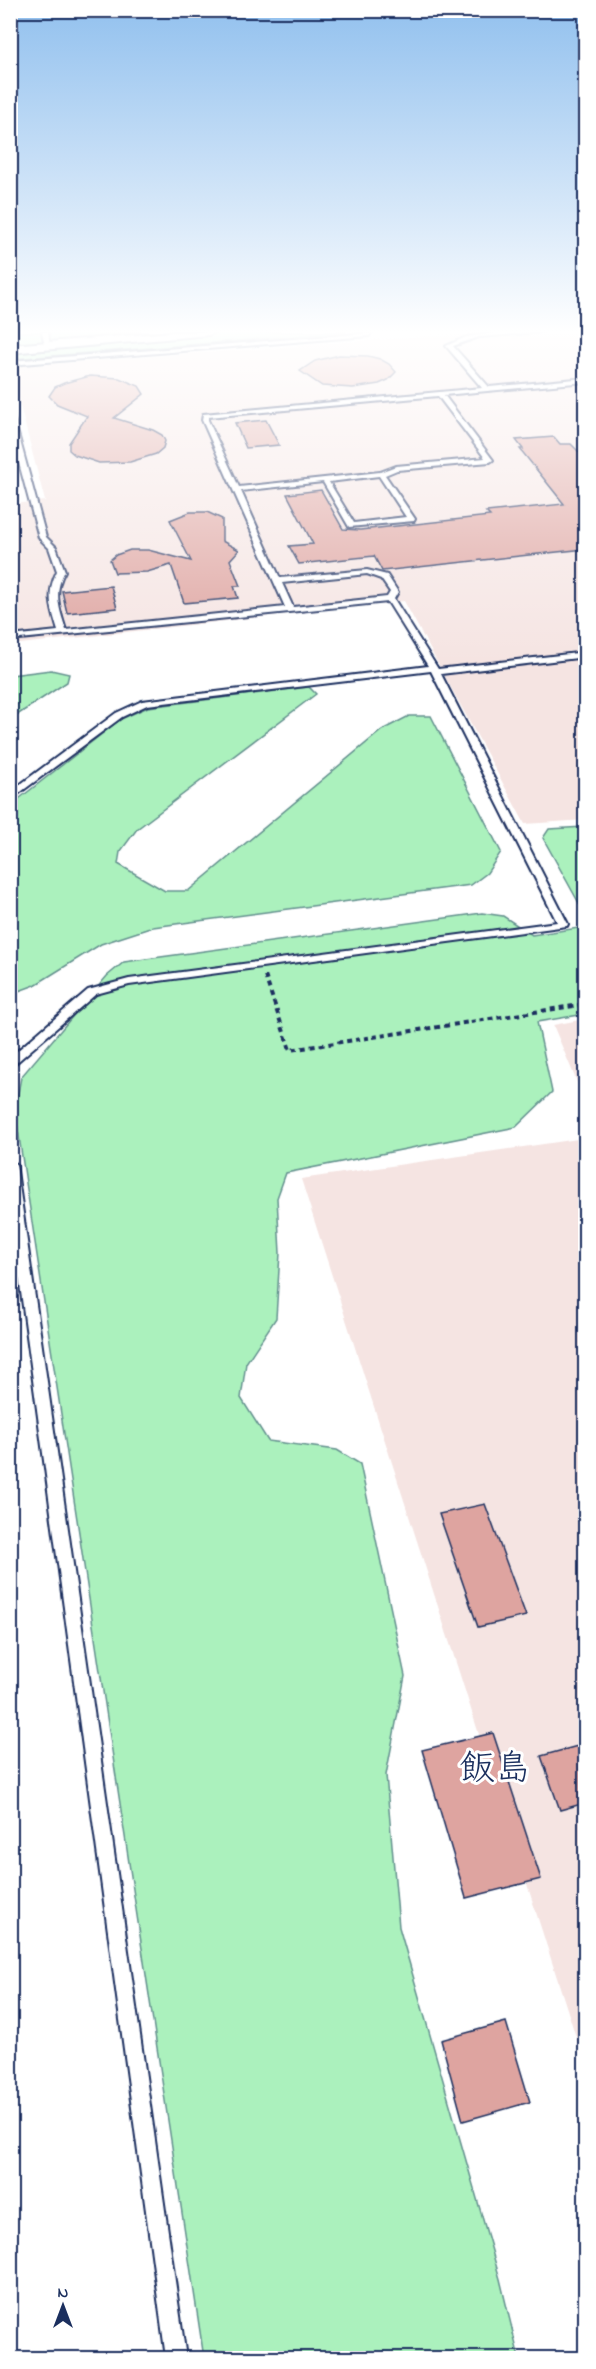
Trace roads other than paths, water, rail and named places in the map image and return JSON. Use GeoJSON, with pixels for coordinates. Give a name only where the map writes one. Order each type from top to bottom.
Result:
{"type":"FeatureCollection","features":[{"type":"Feature","properties":{"kind":"lane"},"geometry":{"type":"LineString","coordinates":[[17,443],[43,538],[52,547],[61,571],[53,584],[51,593],[63,633]]}},
{"type":"Feature","properties":{"kind":"lane"},"geometry":{"type":"LineString","coordinates":[[215,443],[290,609]]}},
{"type":"Feature","properties":{"kind":"lane"},"geometry":{"type":"LineString","coordinates":[[235,490],[381,474],[396,468],[490,460],[477,443]]}},
{"type":"Feature","properties":{"kind":"lane"},"geometry":{"type":"LineString","coordinates":[[325,480],[352,525],[411,519],[381,474]]}},
{"type":"Feature","properties":{"kind":"lane"},"geometry":{"type":"LineString","coordinates":[[277,581],[368,572],[384,577],[394,592],[390,599]]}},
{"type":"Feature","properties":{"kind":"lane"},"geometry":{"type":"LineString","coordinates":[[10,638],[390,599]]}},
{"type":"Feature","properties":{"kind":"lane"},"geometry":{"type":"LineString","coordinates":[[10,1064],[92,992],[129,982],[563,924],[435,670],[390,599]]}},
{"type":"Feature","properties":{"kind":"lane"},"geometry":{"type":"LineString","coordinates":[[10,797],[119,715],[146,703],[585,654]]}},
{"type":"Feature","properties":{"kind":"lane"},"geometry":{"type":"LineString","coordinates":[[10,1164],[176,2358]]}},
{"type":"Feature","properties":{"kind":"district","name":"飯島"},"geometry":{"type":"Point","coordinates":[495,1770]}}]}
